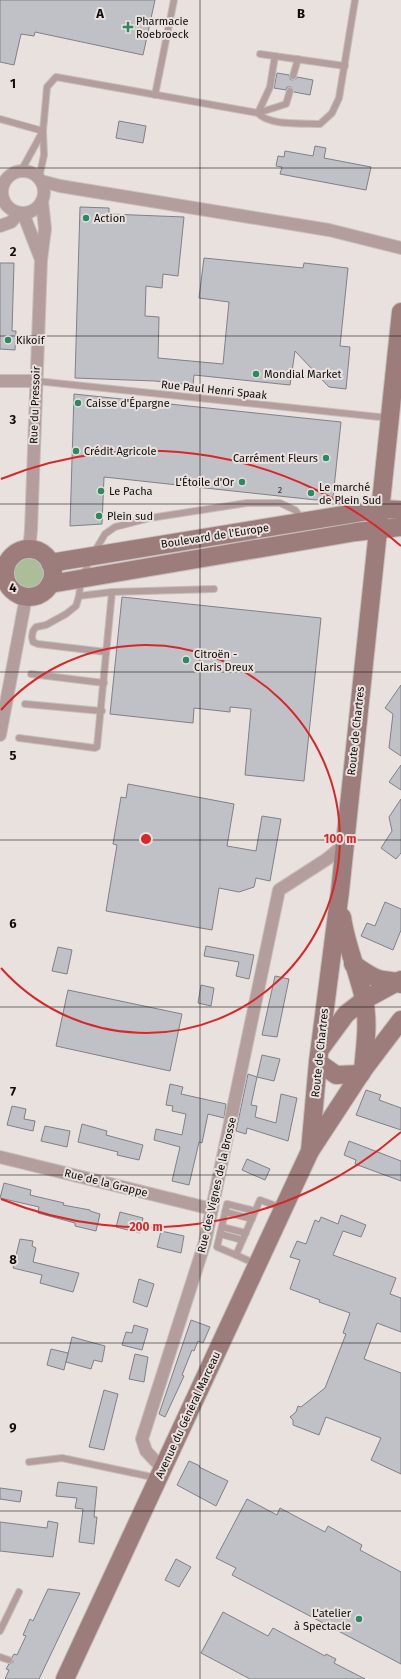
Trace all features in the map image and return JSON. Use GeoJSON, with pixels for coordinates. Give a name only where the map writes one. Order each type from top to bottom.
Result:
{"type":"FeatureCollection","features":[{"type":"Feature","properties":{"kind":"main road","name":"Route de Chartres"},"geometry":{"type":"LineString","coordinates":[[310,1151],[319,1056],[340,891],[401,312]]}},
{"type":"Feature","properties":{"kind":"main road","name":"Boulevard de l'Europe"},"geometry":{"type":"LineString","coordinates":[[50,563],[380,509],[401,510]]}},
{"type":"Feature","properties":{"kind":"main road"},"geometry":{"type":"LineString","coordinates":[[274,526],[277,545]]}},
{"type":"Feature","properties":{"kind":"main road","name":"Boulevard de l'Europe"},"geometry":{"type":"LineString","coordinates":[[26,597],[33,597],[40,594],[50,584],[80,587],[277,545],[378,528],[401,527]]}},
{"type":"Feature","properties":{"kind":"main road"},"geometry":{"type":"LineString","coordinates":[[26,597],[19,595],[4,586],[6,580],[3,568],[14,554],[29,550],[41,553],[50,563],[52,570],[50,584]]}},
{"type":"Feature","properties":{"kind":"main road"},"geometry":{"type":"LineString","coordinates":[[340,891],[345,934],[364,1000],[367,1025],[362,1072]]}},
{"type":"Feature","properties":{"kind":"main road"},"geometry":{"type":"LineString","coordinates":[[353,964],[379,979],[400,982]]}},
{"type":"Feature","properties":{"kind":"main road"},"geometry":{"type":"LineString","coordinates":[[362,1072],[336,1075],[319,1056],[346,1014],[364,1000],[400,982]]}},
{"type":"Feature","properties":{"kind":"main road"},"geometry":{"type":"LineString","coordinates":[[310,1151],[362,1072],[401,1020]]}},
{"type":"Feature","properties":{"kind":"main road","name":"Avenue du Général Marceau"},"geometry":{"type":"LineString","coordinates":[[65,1679],[310,1151]]}},
{"type":"Feature","properties":{"kind":"street"},"geometry":{"type":"LineString","coordinates":[[60,186],[43,197],[32,211],[21,213],[3,207],[1,191],[6,178],[11,174],[21,171],[31,172],[40,179],[60,186],[329,230],[401,248]]}},
{"type":"Feature","properties":{"kind":"street"},"geometry":{"type":"LineString","coordinates":[[40,179],[43,197]]}},
{"type":"Feature","properties":{"kind":"street","name":"Rue du Pressoir"},"geometry":{"type":"LineString","coordinates":[[29,550],[41,260],[45,229],[43,197]]}},
{"type":"Feature","properties":{"kind":"street"},"geometry":{"type":"LineString","coordinates":[[0,226],[11,222],[21,213]]}},
{"type":"Feature","properties":{"kind":"street","name":"Rue du Pressoir"},"geometry":{"type":"LineString","coordinates":[[21,213],[41,260]]}},
{"type":"Feature","properties":{"kind":"street"},"geometry":{"type":"LineString","coordinates":[[0,381],[36,381]]}},
{"type":"Feature","properties":{"kind":"street"},"geometry":{"type":"LineString","coordinates":[[0,735],[26,597]]}},
{"type":"Feature","properties":{"kind":"street","name":"Rue des Vignes de la Brosse"},"geometry":{"type":"LineString","coordinates":[[160,1473],[146,1451],[142,1439],[205,1242],[280,890],[327,859],[344,845]]}},
{"type":"Feature","properties":{"kind":"street","name":"Rue de la Grappe"},"geometry":{"type":"LineString","coordinates":[[0,1157],[212,1209]]}},
{"type":"Feature","properties":{"kind":"lane"},"geometry":{"type":"LineString","coordinates":[[155,95],[174,0]]}},
{"type":"Feature","properties":{"kind":"lane"},"geometry":{"type":"LineString","coordinates":[[258,114],[261,118],[287,123],[320,124],[332,113],[339,98],[355,0]]}},
{"type":"Feature","properties":{"kind":"lane"},"geometry":{"type":"LineString","coordinates":[[260,54],[345,66]]}},
{"type":"Feature","properties":{"kind":"lane"},"geometry":{"type":"LineString","coordinates":[[258,114],[270,87],[275,56]]}},
{"type":"Feature","properties":{"kind":"lane"},"geometry":{"type":"LineString","coordinates":[[293,76],[298,59]]}},
{"type":"Feature","properties":{"kind":"lane"},"geometry":{"type":"LineString","coordinates":[[40,179],[44,155],[43,131],[47,86],[56,77],[258,114],[286,104],[290,91]]}},
{"type":"Feature","properties":{"kind":"lane"},"geometry":{"type":"LineString","coordinates":[[0,119],[43,131]]}},
{"type":"Feature","properties":{"kind":"lane"},"geometry":{"type":"LineString","coordinates":[[21,171],[43,131]]}},
{"type":"Feature","properties":{"kind":"lane","name":"Rue Paul Henri Spaak"},"geometry":{"type":"LineString","coordinates":[[36,381],[390,419]]}},
{"type":"Feature","properties":{"kind":"lane"},"geometry":{"type":"LineString","coordinates":[[106,652],[38,644],[33,642],[32,637],[33,631],[36,627],[46,625],[66,614],[76,606],[80,587],[92,556],[105,534],[115,526],[150,518],[247,503],[280,503],[296,510],[304,522]]}},
{"type":"Feature","properties":{"kind":"lane"},"geometry":{"type":"LineString","coordinates":[[80,587],[112,592],[214,589]]}},
{"type":"Feature","properties":{"kind":"lane"},"geometry":{"type":"LineString","coordinates":[[19,738],[95,748],[98,744],[112,592]]}},
{"type":"Feature","properties":{"kind":"lane"},"geometry":{"type":"LineString","coordinates":[[31,674],[104,683]]}},
{"type":"Feature","properties":{"kind":"lane"},"geometry":{"type":"LineString","coordinates":[[25,704],[102,711]]}},
{"type":"Feature","properties":{"kind":"lane"},"geometry":{"type":"LineString","coordinates":[[236,1254],[260,1200],[284,1208]]}},
{"type":"Feature","properties":{"kind":"lane"},"geometry":{"type":"LineString","coordinates":[[255,1211],[227,1204],[217,1247],[236,1254],[258,1265]]}},
{"type":"Feature","properties":{"kind":"lane"},"geometry":{"type":"LineString","coordinates":[[225,1212],[252,1219]]}},
{"type":"Feature","properties":{"kind":"lane"},"geometry":{"type":"LineString","coordinates":[[222,1227],[246,1233]]}},
{"type":"Feature","properties":{"kind":"lane"},"geometry":{"type":"LineString","coordinates":[[220,1234],[242,1240]]}},
{"type":"Feature","properties":{"kind":"lane"},"geometry":{"type":"LineString","coordinates":[[29,1462],[62,1458],[160,1473]]}},
{"type":"Feature","properties":{"kind":"lane"},"geometry":{"type":"LineString","coordinates":[[0,1632],[19,1592]]}},
{"type":"Feature","properties":{"kind":"lane"},"geometry":{"type":"LineString","coordinates":[[0,1657],[9,1660]]}},
{"type":"Feature","properties":{"kind":"green space"},"geometry":{"type":"Polygon","coordinates":[[[25,555],[33,555],[40,558],[45,563],[48,574],[45,585],[40,590],[33,593],[25,593],[18,590],[13,585],[10,578],[10,570],[13,563],[18,558],[25,555]]]}},
{"type":"Feature","properties":{"kind":"building"},"geometry":{"type":"Polygon","coordinates":[[[0,0],[155,0],[143,55],[35,32],[34,36],[21,34],[14,65],[0,62],[0,0]]]}},
{"type":"Feature","properties":{"kind":"building"},"geometry":{"type":"Polygon","coordinates":[[[277,73],[289,75],[290,79],[292,80],[296,79],[297,77],[313,80],[310,95],[294,92],[291,87],[287,87],[286,90],[274,88],[277,73]]]}},
{"type":"Feature","properties":{"kind":"building"},"geometry":{"type":"Polygon","coordinates":[[[119,121],[146,126],[143,143],[116,138],[119,121]]]}},
{"type":"Feature","properties":{"kind":"building"},"geometry":{"type":"Polygon","coordinates":[[[315,146],[326,148],[324,158],[371,167],[366,190],[280,174],[282,167],[276,166],[278,156],[284,157],[285,151],[313,156],[315,146]]]}},
{"type":"Feature","properties":{"kind":"building"},"geometry":{"type":"Polygon","coordinates":[[[80,207],[109,208],[109,214],[184,217],[178,276],[163,274],[162,288],[146,286],[145,316],[159,317],[158,358],[223,364],[229,302],[199,298],[204,258],[303,268],[304,263],[348,268],[340,346],[350,347],[346,389],[329,387],[295,351],[290,385],[194,375],[193,385],[155,381],[75,378],[80,207]]]}},
{"type":"Feature","properties":{"kind":"building"},"geometry":{"type":"Polygon","coordinates":[[[0,263],[14,263],[12,331],[16,331],[15,350],[0,349],[0,263]]]}},
{"type":"Feature","properties":{"kind":"building"},"geometry":{"type":"Polygon","coordinates":[[[74,394],[341,422],[333,497],[316,500],[104,477],[102,524],[70,526],[74,394]]]}},
{"type":"Feature","properties":{"kind":"building","name":"Citroën - Claris Dreux"},"geometry":{"type":"Polygon","coordinates":[[[122,597],[321,618],[304,781],[245,775],[251,709],[230,707],[230,712],[194,708],[193,723],[110,714],[122,597]]]}},
{"type":"Feature","properties":{"kind":"building"},"geometry":{"type":"Polygon","coordinates":[[[401,685],[401,756],[389,748],[393,714],[385,708],[401,685]]]}},
{"type":"Feature","properties":{"kind":"building"},"geometry":{"type":"Polygon","coordinates":[[[401,765],[401,790],[389,782],[401,765]]]}},
{"type":"Feature","properties":{"kind":"building"},"geometry":{"type":"Polygon","coordinates":[[[128,784],[234,804],[227,846],[256,851],[262,816],[281,819],[270,881],[256,878],[254,887],[239,892],[219,888],[212,930],[106,911],[117,845],[113,844],[121,797],[126,798],[128,784]]]}},
{"type":"Feature","properties":{"kind":"building"},"geometry":{"type":"Polygon","coordinates":[[[401,799],[401,853],[396,859],[381,848],[392,831],[389,817],[401,799]]]}},
{"type":"Feature","properties":{"kind":"building"},"geometry":{"type":"Polygon","coordinates":[[[385,902],[401,909],[401,930],[393,950],[361,936],[367,923],[375,926],[385,902]]]}},
{"type":"Feature","properties":{"kind":"building"},"geometry":{"type":"Polygon","coordinates":[[[206,946],[254,955],[249,979],[236,976],[239,962],[204,956],[206,946]]]}},
{"type":"Feature","properties":{"kind":"building"},"geometry":{"type":"Polygon","coordinates":[[[58,947],[72,950],[67,974],[52,971],[58,947]]]}},
{"type":"Feature","properties":{"kind":"building"},"geometry":{"type":"Polygon","coordinates":[[[275,976],[289,979],[277,1037],[262,1035],[275,976]]]}},
{"type":"Feature","properties":{"kind":"building"},"geometry":{"type":"Polygon","coordinates":[[[201,985],[214,988],[211,1006],[198,1003],[201,985]]]}},
{"type":"Feature","properties":{"kind":"building"},"geometry":{"type":"Polygon","coordinates":[[[68,990],[182,1014],[170,1071],[56,1046],[68,990]]]}},
{"type":"Feature","properties":{"kind":"building"},"geometry":{"type":"Polygon","coordinates":[[[262,1055],[280,1059],[274,1081],[257,1077],[262,1055]]]}},
{"type":"Feature","properties":{"kind":"building"},"geometry":{"type":"Polygon","coordinates":[[[248,1074],[257,1077],[251,1105],[257,1106],[255,1117],[276,1123],[281,1094],[297,1098],[288,1141],[247,1128],[246,1134],[236,1131],[248,1074]]]}},
{"type":"Feature","properties":{"kind":"building"},"geometry":{"type":"Polygon","coordinates":[[[170,1084],[183,1087],[181,1094],[226,1104],[224,1118],[208,1114],[202,1143],[199,1142],[189,1185],[172,1181],[180,1147],[154,1140],[156,1129],[182,1135],[186,1114],[172,1111],[173,1106],[166,1105],[170,1084]]]}},
{"type":"Feature","properties":{"kind":"building"},"geometry":{"type":"Polygon","coordinates":[[[366,1090],[381,1095],[379,1100],[401,1108],[401,1130],[356,1115],[366,1090]]]}},
{"type":"Feature","properties":{"kind":"building"},"geometry":{"type":"Polygon","coordinates":[[[12,1106],[26,1109],[24,1119],[35,1121],[33,1131],[7,1125],[12,1106]]]}},
{"type":"Feature","properties":{"kind":"building"},"geometry":{"type":"Polygon","coordinates":[[[82,1124],[107,1131],[106,1135],[143,1145],[139,1160],[117,1155],[118,1152],[78,1142],[82,1124]]]}},
{"type":"Feature","properties":{"kind":"building"},"geometry":{"type":"Polygon","coordinates":[[[45,1126],[70,1131],[67,1147],[41,1141],[45,1126]]]}},
{"type":"Feature","properties":{"kind":"building"},"geometry":{"type":"Polygon","coordinates":[[[349,1141],[401,1161],[401,1181],[355,1164],[356,1160],[344,1155],[349,1141]]]}},
{"type":"Feature","properties":{"kind":"building"},"geometry":{"type":"Polygon","coordinates":[[[247,1159],[270,1169],[265,1180],[242,1170],[247,1159]]]}},
{"type":"Feature","properties":{"kind":"building"},"geometry":{"type":"Polygon","coordinates":[[[4,1183],[31,1190],[30,1195],[64,1203],[63,1205],[90,1210],[100,1214],[96,1231],[75,1226],[75,1223],[38,1213],[39,1207],[0,1198],[4,1183]]]}},
{"type":"Feature","properties":{"kind":"building"},"geometry":{"type":"Polygon","coordinates":[[[120,1212],[143,1218],[140,1233],[116,1227],[120,1212]]]}},
{"type":"Feature","properties":{"kind":"building"},"geometry":{"type":"Polygon","coordinates":[[[341,1215],[366,1225],[361,1237],[343,1231],[333,1255],[396,1278],[390,1294],[401,1298],[401,1332],[377,1323],[364,1359],[401,1373],[401,1474],[371,1460],[381,1438],[326,1417],[319,1435],[293,1425],[293,1420],[290,1417],[296,1412],[298,1406],[301,1407],[325,1388],[346,1334],[343,1333],[350,1313],[319,1302],[320,1300],[290,1289],[300,1260],[290,1257],[297,1241],[306,1244],[315,1220],[319,1222],[321,1217],[338,1224],[341,1215]]]}},
{"type":"Feature","properties":{"kind":"building"},"geometry":{"type":"Polygon","coordinates":[[[161,1231],[184,1236],[181,1253],[157,1247],[161,1231]]]}},
{"type":"Feature","properties":{"kind":"building"},"geometry":{"type":"Polygon","coordinates":[[[20,1239],[33,1241],[32,1246],[36,1248],[33,1262],[79,1273],[73,1292],[40,1283],[42,1275],[13,1268],[20,1239]]]}},
{"type":"Feature","properties":{"kind":"building"},"geometry":{"type":"Polygon","coordinates":[[[139,1279],[154,1284],[147,1307],[133,1302],[139,1279]]]}},
{"type":"Feature","properties":{"kind":"building"},"geometry":{"type":"Polygon","coordinates":[[[191,1320],[210,1327],[203,1343],[198,1341],[194,1351],[192,1350],[182,1375],[184,1376],[165,1417],[159,1414],[191,1320]]]}},
{"type":"Feature","properties":{"kind":"building"},"geometry":{"type":"Polygon","coordinates":[[[134,1325],[148,1329],[142,1350],[122,1345],[126,1332],[132,1333],[134,1325]]]}},
{"type":"Feature","properties":{"kind":"building"},"geometry":{"type":"Polygon","coordinates":[[[72,1337],[105,1346],[102,1362],[94,1360],[91,1369],[66,1362],[72,1337]]]}},
{"type":"Feature","properties":{"kind":"building"},"geometry":{"type":"Polygon","coordinates":[[[51,1349],[68,1353],[64,1370],[47,1365],[51,1349]]]}},
{"type":"Feature","properties":{"kind":"building"},"geometry":{"type":"Polygon","coordinates":[[[135,1354],[148,1357],[144,1382],[129,1379],[135,1354]]]}},
{"type":"Feature","properties":{"kind":"building"},"geometry":{"type":"Polygon","coordinates":[[[104,1390],[118,1394],[104,1450],[89,1447],[104,1390]]]}},
{"type":"Feature","properties":{"kind":"building"},"geometry":{"type":"Polygon","coordinates":[[[189,1461],[228,1481],[216,1506],[177,1485],[189,1461]]]}},
{"type":"Feature","properties":{"kind":"building"},"geometry":{"type":"Polygon","coordinates":[[[58,1482],[97,1487],[94,1517],[97,1517],[94,1544],[79,1542],[83,1509],[75,1508],[77,1498],[56,1496],[58,1482]]]}},
{"type":"Feature","properties":{"kind":"building"},"geometry":{"type":"Polygon","coordinates":[[[0,1488],[22,1491],[20,1502],[0,1499],[0,1488]]]}},
{"type":"Feature","properties":{"kind":"building","name":"L'atelier à Spectacle"},"geometry":{"type":"Polygon","coordinates":[[[247,1499],[277,1515],[280,1508],[325,1532],[328,1526],[362,1545],[360,1550],[401,1572],[401,1664],[232,1575],[236,1568],[216,1558],[247,1499]]]}},
{"type":"Feature","properties":{"kind":"building"},"geometry":{"type":"Polygon","coordinates":[[[48,1521],[58,1523],[53,1557],[0,1551],[0,1522],[47,1528],[48,1521]]]}},
{"type":"Feature","properties":{"kind":"building"},"geometry":{"type":"Polygon","coordinates":[[[176,1559],[191,1567],[179,1587],[165,1580],[176,1559]]]}},
{"type":"Feature","properties":{"kind":"building"},"geometry":{"type":"Polygon","coordinates":[[[48,1589],[80,1593],[39,1679],[5,1679],[9,1670],[6,1669],[9,1664],[13,1662],[12,1657],[14,1654],[17,1655],[26,1636],[23,1635],[30,1619],[33,1621],[48,1589]]]}},
{"type":"Feature","properties":{"kind":"building"},"geometry":{"type":"Polygon","coordinates":[[[223,1612],[268,1636],[273,1628],[325,1656],[326,1654],[336,1659],[334,1663],[365,1679],[250,1679],[201,1653],[223,1612]]]}},
{"type":"Feature","properties":{"kind":"place","name":"Pharmacie Roebroeck"},"geometry":{"type":"Point","coordinates":[128,27]}},
{"type":"Feature","properties":{"kind":"place","name":"Action"},"geometry":{"type":"Point","coordinates":[86,218]}},
{"type":"Feature","properties":{"kind":"place","name":"Kikoif"},"geometry":{"type":"Point","coordinates":[8,340]}},
{"type":"Feature","properties":{"kind":"place","name":"Mondial Market"},"geometry":{"type":"Point","coordinates":[256,374]}},
{"type":"Feature","properties":{"kind":"place","name":"Caisse d'Épargne"},"geometry":{"type":"Point","coordinates":[78,403]}},
{"type":"Feature","properties":{"kind":"place","name":"Crédit Agricole"},"geometry":{"type":"Point","coordinates":[76,451]}},
{"type":"Feature","properties":{"kind":"place","name":"Carrément Fleurs"},"geometry":{"type":"Point","coordinates":[326,458]}},
{"type":"Feature","properties":{"kind":"place","name":"L'Étoile d'Or"},"geometry":{"type":"Point","coordinates":[242,482]}},
{"type":"Feature","properties":{"kind":"place","name":"Le Pacha"},"geometry":{"type":"Point","coordinates":[101,491]}},
{"type":"Feature","properties":{"kind":"place","name":"Le marché de Plein Sud"},"geometry":{"type":"Point","coordinates":[311,493]}},
{"type":"Feature","properties":{"kind":"place","name":"Plein sud"},"geometry":{"type":"Point","coordinates":[99,516]}},
{"type":"Feature","properties":{"kind":"place","name":"Citroën - Claris Dreux"},"geometry":{"type":"Point","coordinates":[186,660]}},
{"type":"Feature","properties":{"kind":"place","name":"L'atelier à Spectacle"},"geometry":{"type":"Point","coordinates":[359,1619]}}]}
